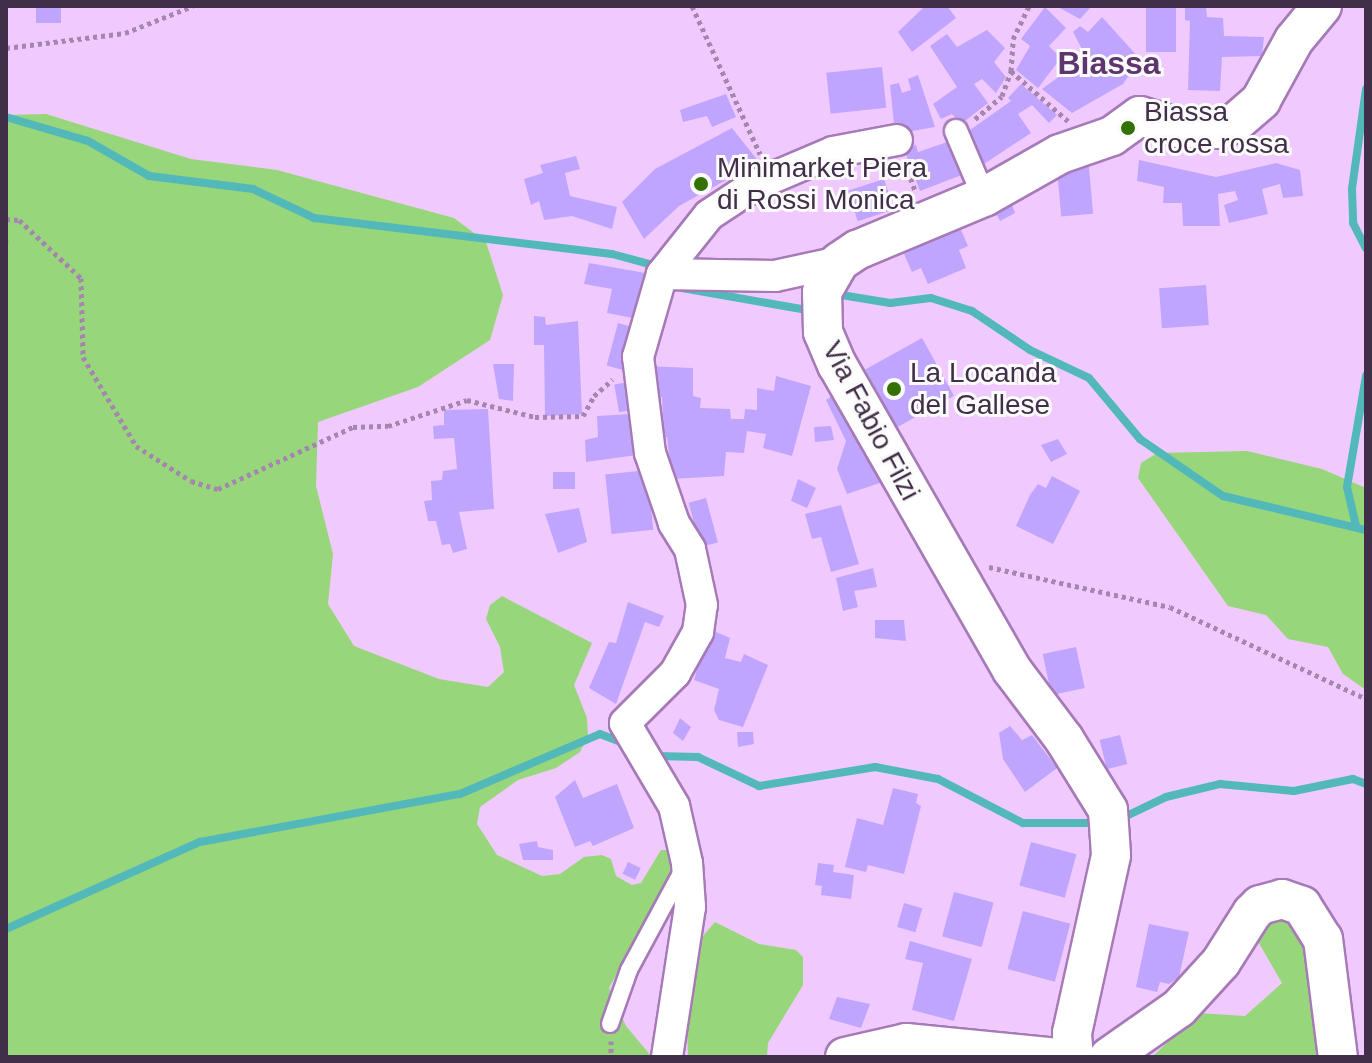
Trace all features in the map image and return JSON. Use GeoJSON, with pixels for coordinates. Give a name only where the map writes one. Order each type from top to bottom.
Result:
{"type":"FeatureCollection","features":[{"type":"Feature","properties":{"kind":"street"},"geometry":{"type":"LineString","coordinates":[[662,274],[775,276],[839,262],[925,220],[984,197],[1060,154],[1112,136],[1140,116],[1179,128],[1220,129],[1235,123],[1261,100],[1294,40],[1322,6]]}},
{"type":"Feature","properties":{"kind":"street"},"geometry":{"type":"LineString","coordinates":[[956,131],[984,197]]}},
{"type":"Feature","properties":{"kind":"street"},"geometry":{"type":"LineString","coordinates":[[667,1057],[690,907],[687,863],[674,806],[626,727],[628,715],[662,688],[687,655],[702,605],[690,549],[674,523],[650,453],[638,357],[662,274],[709,215],[771,178],[833,152],[897,140]]}},
{"type":"Feature","properties":{"kind":"street","name":"Via Fabio Filzi"},"geometry":{"type":"LineString","coordinates":[[839,262],[822,292],[823,332],[945,557],[1012,670],[1064,739],[1108,810],[1111,855],[1072,1033],[1074,1057]]}},
{"type":"Feature","properties":{"kind":"street"},"geometry":{"type":"LineString","coordinates":[[1109,1057],[1179,1008],[1221,962],[1252,913],[1260,905],[1282,899],[1302,906],[1323,939],[1338,1057]]}},
{"type":"Feature","properties":{"kind":"street"},"geometry":{"type":"LineString","coordinates":[[845,1057],[906,1043],[1050,1057]]}},
{"type":"Feature","properties":{"kind":"lane"},"geometry":{"type":"LineString","coordinates":[[610,1024],[629,970],[687,863]]}},
{"type":"Feature","properties":{"kind":"path"},"geometry":{"type":"LineString","coordinates":[[6,48],[125,33],[193,6]]}},
{"type":"Feature","properties":{"kind":"path"},"geometry":{"type":"LineString","coordinates":[[692,6],[771,178]]}},
{"type":"Feature","properties":{"kind":"path"},"geometry":{"type":"LineString","coordinates":[[956,131],[1002,96],[1011,71],[1013,39],[1029,6]]}},
{"type":"Feature","properties":{"kind":"path"},"geometry":{"type":"LineString","coordinates":[[1011,71],[1068,121],[1060,154]]}},
{"type":"Feature","properties":{"kind":"path"},"geometry":{"type":"LineString","coordinates":[[897,140],[925,220]]}},
{"type":"Feature","properties":{"kind":"path"},"geometry":{"type":"LineString","coordinates":[[6,219],[19,220],[81,278],[83,357],[136,446],[191,481],[218,489],[353,427],[388,426],[467,400],[535,417],[583,416],[608,381],[638,374]]}},
{"type":"Feature","properties":{"kind":"path"},"geometry":{"type":"LineString","coordinates":[[945,557],[1170,607],[1366,699]]}},
{"type":"Feature","properties":{"kind":"green space"},"geometry":{"type":"Polygon","coordinates":[[[46,114],[191,159],[277,170],[454,218],[486,242],[503,295],[490,340],[418,387],[318,422],[316,486],[333,554],[328,604],[354,646],[439,679],[488,687],[504,672],[500,647],[486,619],[490,605],[502,596],[592,643],[574,685],[587,718],[588,736],[580,752],[556,768],[518,780],[480,807],[477,824],[497,855],[542,876],[560,874],[584,857],[602,855],[611,859],[616,876],[632,885],[641,883],[661,850],[670,850],[676,866],[609,988],[626,1026],[652,1057],[6,1057],[6,115],[46,114]]]}},
{"type":"Feature","properties":{"kind":"green space"},"geometry":{"type":"Polygon","coordinates":[[[1247,451],[1322,469],[1366,488],[1366,690],[1343,674],[1328,647],[1288,639],[1266,615],[1228,606],[1138,478],[1141,463],[1157,453],[1247,451]]]}},
{"type":"Feature","properties":{"kind":"green space"},"geometry":{"type":"Polygon","coordinates":[[[1274,908],[1299,924],[1314,970],[1326,1057],[1152,1057],[1199,1013],[1245,1016],[1282,983],[1256,938],[1274,908]]]}},
{"type":"Feature","properties":{"kind":"green space"},"geometry":{"type":"Polygon","coordinates":[[[715,922],[759,944],[796,950],[803,957],[803,985],[768,1043],[767,1057],[688,1057],[687,1028],[703,936],[715,922]]]}},
{"type":"Feature","properties":{"kind":"building"},"geometry":{"type":"Polygon","coordinates":[[[36,6],[61,6],[61,23],[36,23],[36,6]]]}},
{"type":"Feature","properties":{"kind":"building"},"geometry":{"type":"Polygon","coordinates":[[[925,6],[947,6],[956,18],[912,52],[898,32],[925,6]]]}},
{"type":"Feature","properties":{"kind":"building"},"geometry":{"type":"Polygon","coordinates":[[[1056,6],[1092,6],[1080,19],[1056,6]]]}},
{"type":"Feature","properties":{"kind":"building"},"geometry":{"type":"Polygon","coordinates":[[[1146,6],[1176,6],[1176,52],[1146,52],[1146,6]]]}},
{"type":"Feature","properties":{"kind":"building"},"geometry":{"type":"Polygon","coordinates":[[[1185,6],[1206,6],[1207,17],[1223,18],[1224,36],[1264,37],[1262,56],[1222,57],[1220,91],[1188,90],[1190,21],[1185,20],[1185,6]]]}},
{"type":"Feature","properties":{"kind":"building"},"geometry":{"type":"Polygon","coordinates":[[[1045,7],[1066,28],[1049,46],[1061,58],[1038,88],[1016,70],[1030,46],[1021,39],[1045,7]]]}},
{"type":"Feature","properties":{"kind":"building"},"geometry":{"type":"Polygon","coordinates":[[[1102,17],[1140,59],[1123,84],[1072,113],[1042,89],[1086,57],[1073,32],[1080,26],[1088,32],[1102,17]]]}},
{"type":"Feature","properties":{"kind":"building"},"geometry":{"type":"Polygon","coordinates":[[[987,30],[1005,48],[994,62],[1006,77],[996,93],[982,79],[974,84],[988,103],[961,124],[952,114],[941,119],[933,104],[957,87],[930,46],[947,34],[957,47],[987,30]]]}},
{"type":"Feature","properties":{"kind":"building"},"geometry":{"type":"Polygon","coordinates":[[[882,67],[886,108],[831,114],[826,73],[882,67]]]}},
{"type":"Feature","properties":{"kind":"building"},"geometry":{"type":"Polygon","coordinates":[[[918,75],[935,127],[895,134],[890,85],[899,83],[902,93],[911,90],[908,79],[918,75]]]}},
{"type":"Feature","properties":{"kind":"building"},"geometry":{"type":"Polygon","coordinates":[[[1021,84],[1057,115],[1049,123],[1032,105],[1018,114],[1031,133],[975,170],[964,142],[970,130],[1011,101],[1008,98],[1021,84]]]}},
{"type":"Feature","properties":{"kind":"building"},"geometry":{"type":"Polygon","coordinates":[[[726,94],[736,117],[712,127],[707,116],[683,122],[680,110],[726,94]]]}},
{"type":"Feature","properties":{"kind":"building"},"geometry":{"type":"Polygon","coordinates":[[[732,128],[759,162],[679,206],[644,239],[622,202],[655,169],[732,128]]]}},
{"type":"Feature","properties":{"kind":"building"},"geometry":{"type":"Polygon","coordinates":[[[953,140],[967,173],[920,191],[904,149],[916,145],[918,152],[953,140]]]}},
{"type":"Feature","properties":{"kind":"building"},"geometry":{"type":"Polygon","coordinates":[[[576,156],[580,169],[565,173],[570,196],[617,207],[612,229],[572,216],[544,220],[539,201],[531,205],[524,179],[543,173],[540,165],[576,156]]]}},
{"type":"Feature","properties":{"kind":"building"},"geometry":{"type":"Polygon","coordinates":[[[1139,160],[1216,177],[1276,163],[1300,170],[1303,196],[1283,198],[1280,184],[1262,189],[1268,214],[1229,223],[1224,205],[1238,200],[1235,191],[1218,194],[1220,226],[1183,226],[1182,203],[1163,203],[1164,187],[1137,181],[1139,160]]]}},
{"type":"Feature","properties":{"kind":"building"},"geometry":{"type":"Polygon","coordinates":[[[1089,167],[1093,214],[1061,217],[1057,170],[1089,167]]]}},
{"type":"Feature","properties":{"kind":"building"},"geometry":{"type":"Polygon","coordinates":[[[884,179],[894,209],[858,221],[848,191],[884,179]]]}},
{"type":"Feature","properties":{"kind":"building"},"geometry":{"type":"Polygon","coordinates":[[[1009,197],[1015,213],[1000,221],[991,204],[1009,197]]]}},
{"type":"Feature","properties":{"kind":"building"},"geometry":{"type":"Polygon","coordinates":[[[958,223],[968,246],[959,250],[966,268],[928,284],[921,268],[912,272],[901,247],[958,223]]]}},
{"type":"Feature","properties":{"kind":"building"},"geometry":{"type":"Polygon","coordinates":[[[589,263],[645,273],[633,318],[607,313],[612,289],[584,284],[589,263]]]}},
{"type":"Feature","properties":{"kind":"building"},"geometry":{"type":"Polygon","coordinates":[[[1206,285],[1209,325],[1162,328],[1159,288],[1206,285]]]}},
{"type":"Feature","properties":{"kind":"building"},"geometry":{"type":"Polygon","coordinates":[[[534,316],[545,317],[546,325],[578,321],[582,414],[545,416],[544,345],[534,345],[534,316]]]}},
{"type":"Feature","properties":{"kind":"building"},"geometry":{"type":"Polygon","coordinates":[[[618,323],[633,327],[622,370],[607,366],[618,323]]]}},
{"type":"Feature","properties":{"kind":"building"},"geometry":{"type":"Polygon","coordinates":[[[922,338],[954,396],[897,427],[865,370],[922,338]]]}},
{"type":"Feature","properties":{"kind":"building"},"geometry":{"type":"Polygon","coordinates":[[[493,364],[514,364],[513,401],[499,399],[493,364]]]}},
{"type":"Feature","properties":{"kind":"building"},"geometry":{"type":"Polygon","coordinates":[[[644,366],[693,368],[693,396],[701,398],[700,408],[730,409],[731,419],[744,419],[745,409],[757,410],[757,388],[774,391],[776,376],[811,386],[792,456],[763,448],[766,434],[747,431],[744,453],[726,452],[724,476],[672,479],[667,437],[657,438],[655,423],[663,422],[662,397],[646,397],[644,366]]]}},
{"type":"Feature","properties":{"kind":"building"},"geometry":{"type":"Polygon","coordinates":[[[629,382],[634,410],[619,412],[614,385],[629,382]]]}},
{"type":"Feature","properties":{"kind":"building"},"geometry":{"type":"Polygon","coordinates":[[[837,393],[886,481],[847,494],[837,469],[846,441],[826,400],[837,393]]]}},
{"type":"Feature","properties":{"kind":"building"},"geometry":{"type":"Polygon","coordinates":[[[488,409],[494,509],[459,512],[467,549],[453,553],[450,544],[442,545],[436,521],[428,521],[424,501],[432,500],[431,481],[442,480],[443,471],[457,469],[454,438],[434,439],[433,426],[444,425],[444,410],[488,409]]]}},
{"type":"Feature","properties":{"kind":"building"},"geometry":{"type":"Polygon","coordinates":[[[632,414],[637,455],[586,462],[585,440],[598,437],[597,416],[632,414]]]}},
{"type":"Feature","properties":{"kind":"building"},"geometry":{"type":"Polygon","coordinates":[[[831,426],[834,440],[815,442],[814,427],[831,426]]]}},
{"type":"Feature","properties":{"kind":"building"},"geometry":{"type":"Polygon","coordinates":[[[1058,439],[1067,454],[1051,462],[1041,445],[1058,439]]]}},
{"type":"Feature","properties":{"kind":"building"},"geometry":{"type":"Polygon","coordinates":[[[647,470],[653,530],[612,534],[605,474],[647,470]]]}},
{"type":"Feature","properties":{"kind":"building"},"geometry":{"type":"Polygon","coordinates":[[[553,472],[575,472],[575,489],[553,489],[553,472]]]}},
{"type":"Feature","properties":{"kind":"building"},"geometry":{"type":"Polygon","coordinates":[[[1052,476],[1080,491],[1053,544],[1016,526],[1030,495],[1038,484],[1046,488],[1052,476]]]}},
{"type":"Feature","properties":{"kind":"building"},"geometry":{"type":"Polygon","coordinates":[[[798,479],[816,488],[807,508],[791,501],[798,479]]]}},
{"type":"Feature","properties":{"kind":"building"},"geometry":{"type":"Polygon","coordinates":[[[706,498],[718,542],[701,547],[689,503],[706,498]]]}},
{"type":"Feature","properties":{"kind":"building"},"geometry":{"type":"Polygon","coordinates":[[[841,505],[859,564],[831,572],[821,537],[812,539],[805,514],[841,505]]]}},
{"type":"Feature","properties":{"kind":"building"},"geometry":{"type":"Polygon","coordinates":[[[579,508],[587,542],[558,553],[545,514],[579,508]]]}},
{"type":"Feature","properties":{"kind":"building"},"geometry":{"type":"Polygon","coordinates":[[[873,568],[877,587],[854,591],[858,607],[843,611],[836,578],[873,568]]]}},
{"type":"Feature","properties":{"kind":"building"},"geometry":{"type":"Polygon","coordinates":[[[628,602],[664,616],[659,627],[645,622],[616,704],[589,688],[609,642],[616,643],[628,602]]]}},
{"type":"Feature","properties":{"kind":"building"},"geometry":{"type":"Polygon","coordinates":[[[875,620],[904,620],[906,641],[875,638],[875,620]]]}},
{"type":"Feature","properties":{"kind":"building"},"geometry":{"type":"Polygon","coordinates":[[[709,629],[730,638],[725,658],[741,662],[744,654],[768,665],[743,727],[719,720],[714,710],[719,689],[694,680],[709,629]]]}},
{"type":"Feature","properties":{"kind":"building"},"geometry":{"type":"Polygon","coordinates":[[[1076,647],[1085,688],[1051,695],[1043,654],[1076,647]]]}},
{"type":"Feature","properties":{"kind":"building"},"geometry":{"type":"Polygon","coordinates":[[[680,718],[691,727],[683,741],[673,733],[680,718]]]}},
{"type":"Feature","properties":{"kind":"building"},"geometry":{"type":"Polygon","coordinates":[[[1010,726],[1022,740],[1032,735],[1057,768],[1025,792],[1003,759],[999,733],[1010,726]]]}},
{"type":"Feature","properties":{"kind":"building"},"geometry":{"type":"Polygon","coordinates":[[[737,732],[753,732],[754,744],[738,747],[737,732]]]}},
{"type":"Feature","properties":{"kind":"building"},"geometry":{"type":"Polygon","coordinates":[[[1120,735],[1127,764],[1107,769],[1100,740],[1120,735]]]}},
{"type":"Feature","properties":{"kind":"building"},"geometry":{"type":"Polygon","coordinates":[[[575,780],[583,798],[617,784],[634,828],[593,846],[590,841],[575,847],[555,797],[575,780]]]}},
{"type":"Feature","properties":{"kind":"building"},"geometry":{"type":"Polygon","coordinates":[[[893,788],[918,794],[916,803],[921,806],[904,874],[868,865],[866,872],[845,867],[857,818],[883,825],[893,788]]]}},
{"type":"Feature","properties":{"kind":"building"},"geometry":{"type":"Polygon","coordinates":[[[537,841],[538,847],[553,850],[553,860],[523,860],[519,844],[537,841]]]}},
{"type":"Feature","properties":{"kind":"building"},"geometry":{"type":"Polygon","coordinates":[[[1031,842],[1076,854],[1065,898],[1019,885],[1031,842]]]}},
{"type":"Feature","properties":{"kind":"building"},"geometry":{"type":"Polygon","coordinates":[[[628,862],[641,868],[635,880],[623,874],[628,862]]]}},
{"type":"Feature","properties":{"kind":"building"},"geometry":{"type":"Polygon","coordinates":[[[818,863],[834,865],[833,872],[854,875],[851,899],[821,895],[822,886],[815,885],[818,863]]]}},
{"type":"Feature","properties":{"kind":"building"},"geometry":{"type":"Polygon","coordinates":[[[954,892],[994,903],[982,947],[942,936],[954,892]]]}},
{"type":"Feature","properties":{"kind":"building"},"geometry":{"type":"Polygon","coordinates":[[[904,903],[922,908],[915,932],[897,927],[904,903]]]}},
{"type":"Feature","properties":{"kind":"building"},"geometry":{"type":"Polygon","coordinates":[[[1023,911],[1070,924],[1055,982],[1007,969],[1023,911]]]}},
{"type":"Feature","properties":{"kind":"building"},"geometry":{"type":"Polygon","coordinates":[[[1149,924],[1189,932],[1179,977],[1169,984],[1160,982],[1157,992],[1136,987],[1149,924]]]}},
{"type":"Feature","properties":{"kind":"building"},"geometry":{"type":"Polygon","coordinates":[[[910,941],[972,959],[954,1021],[912,1010],[923,963],[905,959],[910,941]]]}},
{"type":"Feature","properties":{"kind":"building"},"geometry":{"type":"Polygon","coordinates":[[[837,997],[870,1004],[861,1028],[829,1019],[837,997]]]}},
{"type":"Feature","properties":{"kind":"waterway"},"geometry":{"type":"LineString","coordinates":[[1366,89],[1352,189],[1353,223],[1366,248]]}},
{"type":"Feature","properties":{"kind":"waterway"},"geometry":{"type":"LineString","coordinates":[[6,117],[88,141],[149,176],[253,189],[314,218],[612,254],[649,264]]}},
{"type":"Feature","properties":{"kind":"waterway"},"geometry":{"type":"LineString","coordinates":[[682,288],[807,310]]}},
{"type":"Feature","properties":{"kind":"waterway"},"geometry":{"type":"LineString","coordinates":[[835,294],[890,303],[931,298],[972,311],[1030,350],[1089,378],[1140,439],[1223,496],[1366,530]]}},
{"type":"Feature","properties":{"kind":"waterway"},"geometry":{"type":"LineString","coordinates":[[1356,526],[1347,487],[1366,376]]}},
{"type":"Feature","properties":{"kind":"waterway"},"geometry":{"type":"LineString","coordinates":[[6,929],[200,842],[460,794],[600,734],[628,745]]}},
{"type":"Feature","properties":{"kind":"waterway"},"geometry":{"type":"LineString","coordinates":[[655,756],[698,757],[759,786],[875,767],[938,779],[1023,823],[1100,823]]}},
{"type":"Feature","properties":{"kind":"waterway"},"geometry":{"type":"LineString","coordinates":[[1118,820],[1166,797],[1220,784],[1294,791],[1353,779],[1366,784]]}},
{"type":"Feature","properties":{"kind":"place","name":"Biassa croce rossa"},"geometry":{"type":"Point","coordinates":[1128,128]}},
{"type":"Feature","properties":{"kind":"place","name":"Minimarket Piera di Rossi Monica"},"geometry":{"type":"Point","coordinates":[701,184]}},
{"type":"Feature","properties":{"kind":"place","name":"La Locanda del Gallese"},"geometry":{"type":"Point","coordinates":[894,389]}},
{"type":"Feature","properties":{"kind":"district","name":"Biassa"},"geometry":{"type":"Point","coordinates":[1109,63]}}]}
